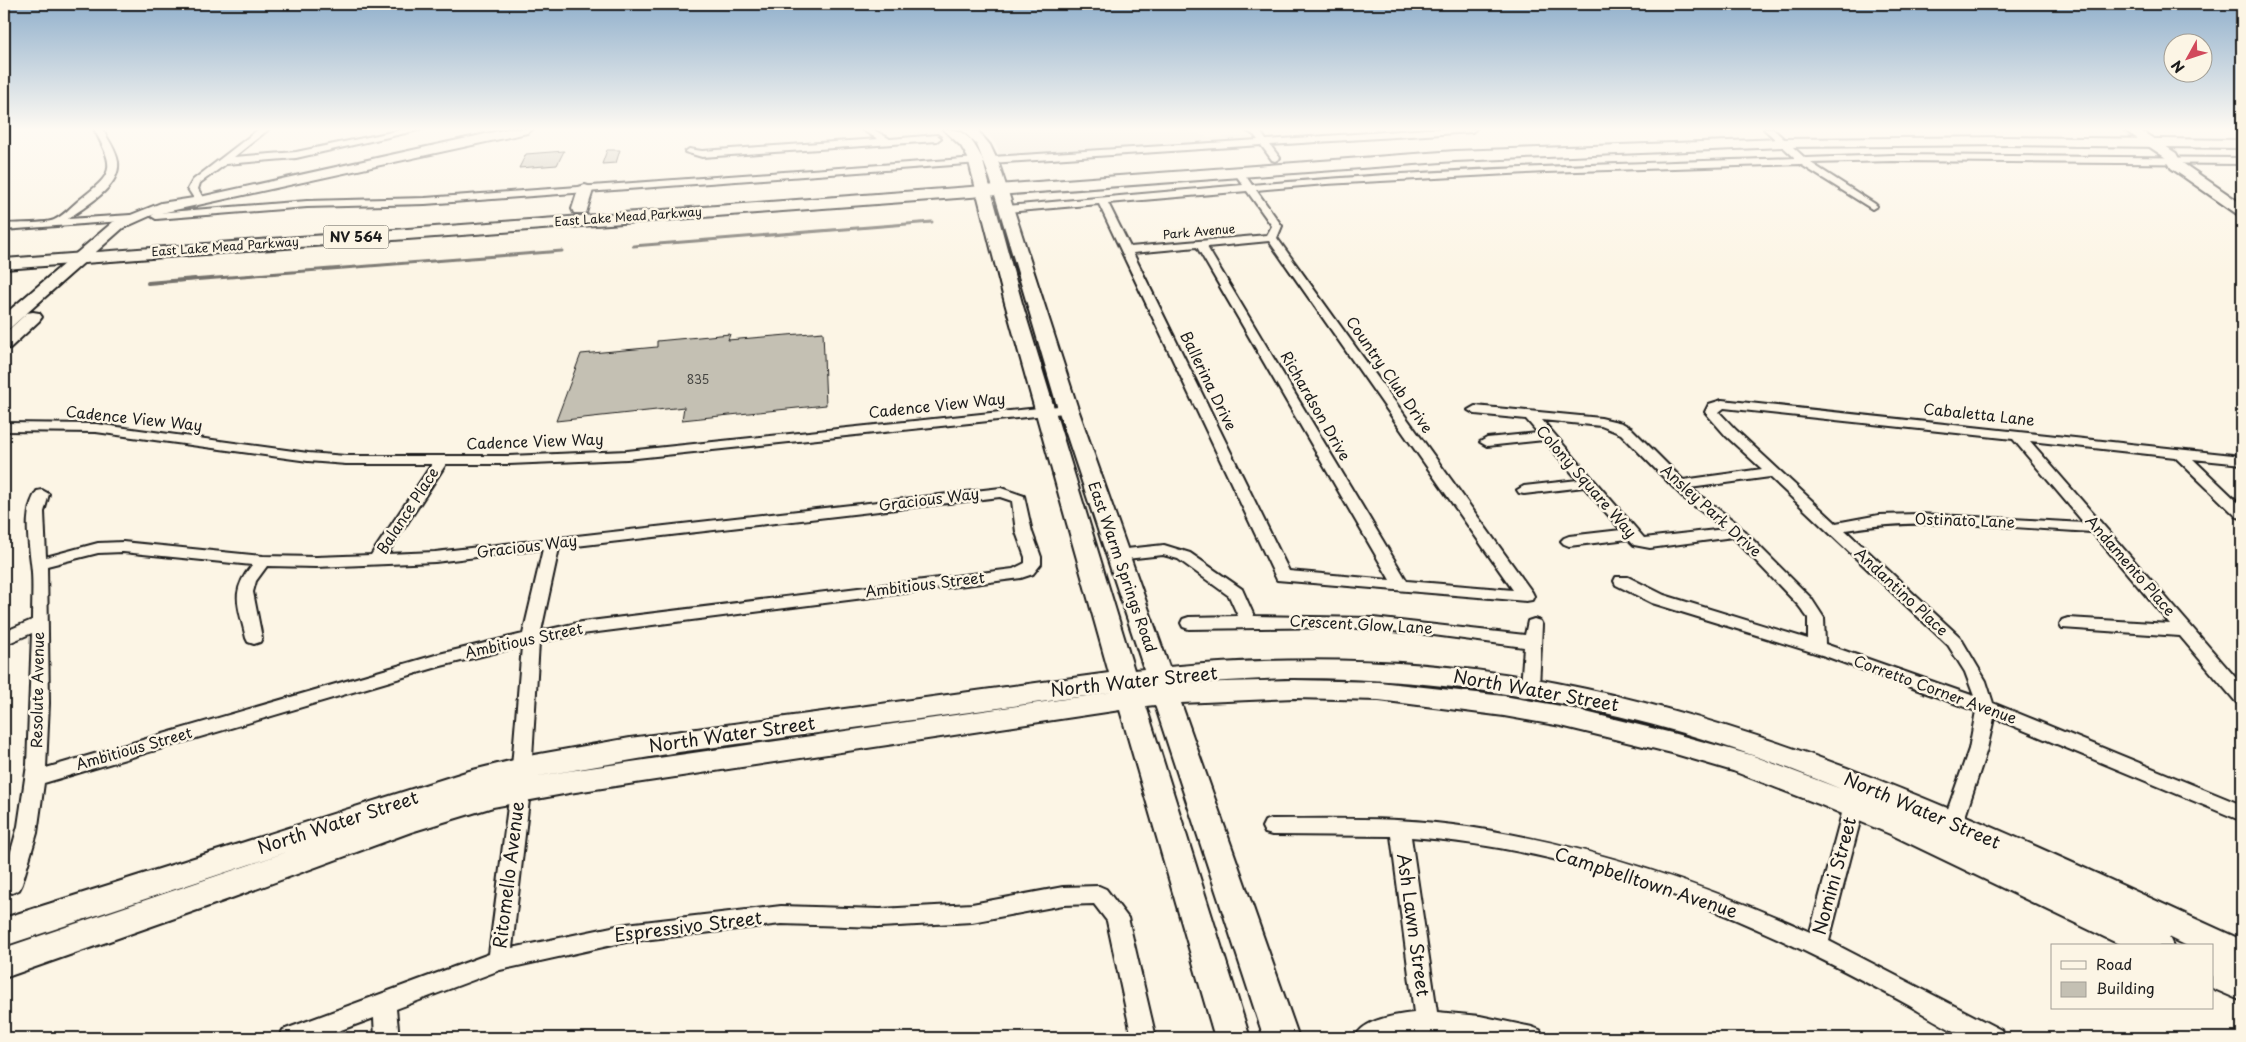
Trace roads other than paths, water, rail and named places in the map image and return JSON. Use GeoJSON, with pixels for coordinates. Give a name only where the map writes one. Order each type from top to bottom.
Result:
{"type":"FeatureCollection","features":[{"type":"Feature","properties":{"kind":"main road"},"geometry":{"type":"LineString","coordinates":[[116,242],[136,226],[156,216],[200,201],[306,178]]}},
{"type":"Feature","properties":{"kind":"main road","name":"East Warm Springs Road"},"geometry":{"type":"LineString","coordinates":[[988,178],[1016,312],[1044,411],[1126,690],[1233,1038]]}},
{"type":"Feature","properties":{"kind":"main road","name":"East Lake Mead Parkway"},"geometry":{"type":"LineString","coordinates":[[4,251],[98,250],[434,231],[612,218],[1060,178]]}},
{"type":"Feature","properties":{"kind":"main road","name":"East Lake Mead Parkway"},"geometry":{"type":"LineString","coordinates":[[4,264],[79,258],[116,242],[735,197],[1112,178]]}},
{"type":"Feature","properties":{"kind":"main road"},"geometry":{"type":"LineString","coordinates":[[2194,178],[2242,211]]}},
{"type":"Feature","properties":{"kind":"main road","name":"East Warm Springs Road"},"geometry":{"type":"LineString","coordinates":[[990,184],[1007,209],[1068,409],[1282,1038]]}},
{"type":"Feature","properties":{"kind":"main road"},"geometry":{"type":"LineString","coordinates":[[434,231],[485,221],[568,214],[580,209],[585,190]]}},
{"type":"Feature","properties":{"kind":"main road"},"geometry":{"type":"LineString","coordinates":[[612,218],[632,211],[696,206],[735,197]]}},
{"type":"Feature","properties":{"kind":"main road"},"geometry":{"type":"LineString","coordinates":[[4,344],[98,250],[118,225],[132,218],[178,203],[200,201]]}},
{"type":"Feature","properties":{"kind":"main road"},"geometry":{"type":"LineString","coordinates":[[4,324],[79,258]]}},
{"type":"Feature","properties":{"kind":"main road"},"geometry":{"type":"LineString","coordinates":[[1016,312],[1037,310]]}},
{"type":"Feature","properties":{"kind":"main road","name":"North Water Street"},"geometry":{"type":"LineString","coordinates":[[4,932],[414,798],[483,778],[569,782],[1126,690],[1162,686],[1245,670],[1335,669],[1450,675],[1530,687],[1617,705],[1735,738],[1841,776],[1953,823],[2242,956]]}},
{"type":"Feature","properties":{"kind":"main road","name":"North Water Street"},"geometry":{"type":"LineString","coordinates":[[1162,686],[1380,691],[1504,706],[1561,716],[1672,742],[1776,776],[1854,806],[1954,850],[2153,944]]}},
{"type":"Feature","properties":{"kind":"main road","name":"North Water Street"},"geometry":{"type":"LineString","coordinates":[[4,963],[215,891],[404,822],[462,804],[521,780]]}},
{"type":"Feature","properties":{"kind":"main road"},"geometry":{"type":"LineString","coordinates":[[2214,973],[2242,986]]}},
{"type":"Feature","properties":{"kind":"street"},"geometry":{"type":"LineString","coordinates":[[57,223],[106,184],[111,178]]}},
{"type":"Feature","properties":{"kind":"street"},"geometry":{"type":"LineString","coordinates":[[200,201],[193,189],[196,182],[202,178]]}},
{"type":"Feature","properties":{"kind":"street"},"geometry":{"type":"LineString","coordinates":[[156,216],[307,204],[425,201],[755,178]]}},
{"type":"Feature","properties":{"kind":"street"},"geometry":{"type":"LineString","coordinates":[[1243,178],[1277,226],[1272,232],[1272,238]]}},
{"type":"Feature","properties":{"kind":"street"},"geometry":{"type":"LineString","coordinates":[[1007,209],[1391,178]]}},
{"type":"Feature","properties":{"kind":"street"},"geometry":{"type":"LineString","coordinates":[[1826,178],[1872,206]]}},
{"type":"Feature","properties":{"kind":"street","name":"Ballerina Drive"},"geometry":{"type":"LineString","coordinates":[[1102,200],[1283,576],[1402,586]]}},
{"type":"Feature","properties":{"kind":"street"},"geometry":{"type":"LineString","coordinates":[[4,227],[132,218]]}},
{"type":"Feature","properties":{"kind":"street","name":"Park Avenue"},"geometry":{"type":"LineString","coordinates":[[1127,250],[1272,238]]}},
{"type":"Feature","properties":{"kind":"street","name":"Country Club Drive"},"geometry":{"type":"LineString","coordinates":[[1272,238],[1526,596],[1402,586]]}},
{"type":"Feature","properties":{"kind":"street","name":"Richardson Drive"},"geometry":{"type":"LineString","coordinates":[[1200,244],[1402,586]]}},
{"type":"Feature","properties":{"kind":"street","name":"Cabaletta Lane"},"geometry":{"type":"LineString","coordinates":[[1714,407],[1722,404],[1731,404],[2242,460]]}},
{"type":"Feature","properties":{"kind":"street","name":"Andantino Place"},"geometry":{"type":"LineString","coordinates":[[1714,407],[1712,412],[1718,420],[1954,641],[1975,675],[1985,707],[1983,730],[1953,823]]}},
{"type":"Feature","properties":{"kind":"street","name":"Cadence View Way"},"geometry":{"type":"LineString","coordinates":[[4,427],[58,427],[123,431],[308,457],[346,460],[441,461],[555,459],[628,455],[1068,409]]}},
{"type":"Feature","properties":{"kind":"street","name":"Ansley Park Drive"},"geometry":{"type":"LineString","coordinates":[[1475,410],[1601,422],[1617,426],[1626,431],[1690,496],[1722,517],[1813,612],[1818,625],[1817,648]]}},
{"type":"Feature","properties":{"kind":"street","name":"Colony Square Way"},"geometry":{"type":"LineString","coordinates":[[1530,414],[1546,436],[1639,542],[1650,543],[1736,532]]}},
{"type":"Feature","properties":{"kind":"street"},"geometry":{"type":"LineString","coordinates":[[1487,442],[1546,436]]}},
{"type":"Feature","properties":{"kind":"street","name":"Andamento Place"},"geometry":{"type":"LineString","coordinates":[[2018,436],[2242,697]]}},
{"type":"Feature","properties":{"kind":"street"},"geometry":{"type":"LineString","coordinates":[[2179,453],[2242,514]]}},
{"type":"Feature","properties":{"kind":"street","name":"Balance Place"},"geometry":{"type":"LineString","coordinates":[[375,560],[441,461]]}},
{"type":"Feature","properties":{"kind":"street"},"geometry":{"type":"LineString","coordinates":[[1679,485],[1773,472]]}},
{"type":"Feature","properties":{"kind":"street"},"geometry":{"type":"LineString","coordinates":[[1524,490],[1586,482]]}},
{"type":"Feature","properties":{"kind":"street","name":"Gracious Way"},"geometry":{"type":"LineString","coordinates":[[40,563],[98,548],[123,547],[262,561],[375,560],[472,554],[1001,492],[1013,495],[1019,499],[1024,532],[1033,557],[1033,564],[1027,570]]}},
{"type":"Feature","properties":{"kind":"street","name":"Resolute Avenue"},"geometry":{"type":"LineString","coordinates":[[12,884],[28,826],[39,735],[40,563],[36,527],[37,501],[42,494]]}},
{"type":"Feature","properties":{"kind":"street","name":"Ostinato Lane"},"geometry":{"type":"LineString","coordinates":[[1832,528],[1879,520],[1919,518],[2097,528]]}},
{"type":"Feature","properties":{"kind":"street"},"geometry":{"type":"LineString","coordinates":[[1569,541],[1631,534]]}},
{"type":"Feature","properties":{"kind":"street","name":"Ritomello Avenue"},"geometry":{"type":"LineString","coordinates":[[499,960],[521,780],[532,638],[552,544]]}},
{"type":"Feature","properties":{"kind":"street"},"geometry":{"type":"LineString","coordinates":[[1117,555],[1164,550],[1184,556],[1236,593],[1249,622]]}},
{"type":"Feature","properties":{"kind":"street"},"geometry":{"type":"LineString","coordinates":[[254,638],[245,592],[248,580],[262,561]]}},
{"type":"Feature","properties":{"kind":"street","name":"Ambitious Street"},"geometry":{"type":"LineString","coordinates":[[35,778],[438,660],[532,638],[582,628],[1001,576],[1027,570]]}},
{"type":"Feature","properties":{"kind":"street","name":"Corretto Corner Avenue"},"geometry":{"type":"LineString","coordinates":[[1622,581],[1658,599],[1817,648],[1985,707],[2242,814]]}},
{"type":"Feature","properties":{"kind":"street","name":"Crescent Glow Lane"},"geometry":{"type":"LineString","coordinates":[[1189,623],[1320,621],[1385,624],[1461,632],[1533,634],[1530,687]]}},
{"type":"Feature","properties":{"kind":"street"},"geometry":{"type":"LineString","coordinates":[[4,629],[40,623]]}},
{"type":"Feature","properties":{"kind":"street"},"geometry":{"type":"LineString","coordinates":[[4,639],[40,623]]}},
{"type":"Feature","properties":{"kind":"street"},"geometry":{"type":"LineString","coordinates":[[2068,624],[2186,631]]}},
{"type":"Feature","properties":{"kind":"street","name":"Nomini Street"},"geometry":{"type":"LineString","coordinates":[[1816,946],[1854,806]]}},
{"type":"Feature","properties":{"kind":"street","name":"Campbelltown Avenue"},"geometry":{"type":"LineString","coordinates":[[1272,827],[1400,828],[1502,842],[1574,857],[1701,897],[1816,946],[1993,1038]]}},
{"type":"Feature","properties":{"kind":"street","name":"Ash Lawn Street"},"geometry":{"type":"LineString","coordinates":[[1400,828],[1427,1022]]}},
{"type":"Feature","properties":{"kind":"street","name":"Espressivo Street"},"geometry":{"type":"LineString","coordinates":[[291,1038],[499,960],[626,933],[773,916],[880,918],[972,913],[1063,896],[1099,895],[1117,918],[1144,1038]]}},
{"type":"Feature","properties":{"kind":"street"},"geometry":{"type":"LineString","coordinates":[[384,1004],[387,1038]]}},
{"type":"Feature","properties":{"kind":"street"},"geometry":{"type":"LineString","coordinates":[[1367,1038],[1387,1029],[1427,1022],[1451,1023],[1532,1038]]}},
{"type":"Feature","properties":{"kind":"waterway"},"geometry":{"type":"LineString","coordinates":[[633,246],[932,222]]}},
{"type":"Feature","properties":{"kind":"waterway"},"geometry":{"type":"LineString","coordinates":[[178,281],[562,251]]}},
{"type":"Feature","properties":{"kind":"waterway"},"geometry":{"type":"LineString","coordinates":[[148,283],[195,279]]}}]}
